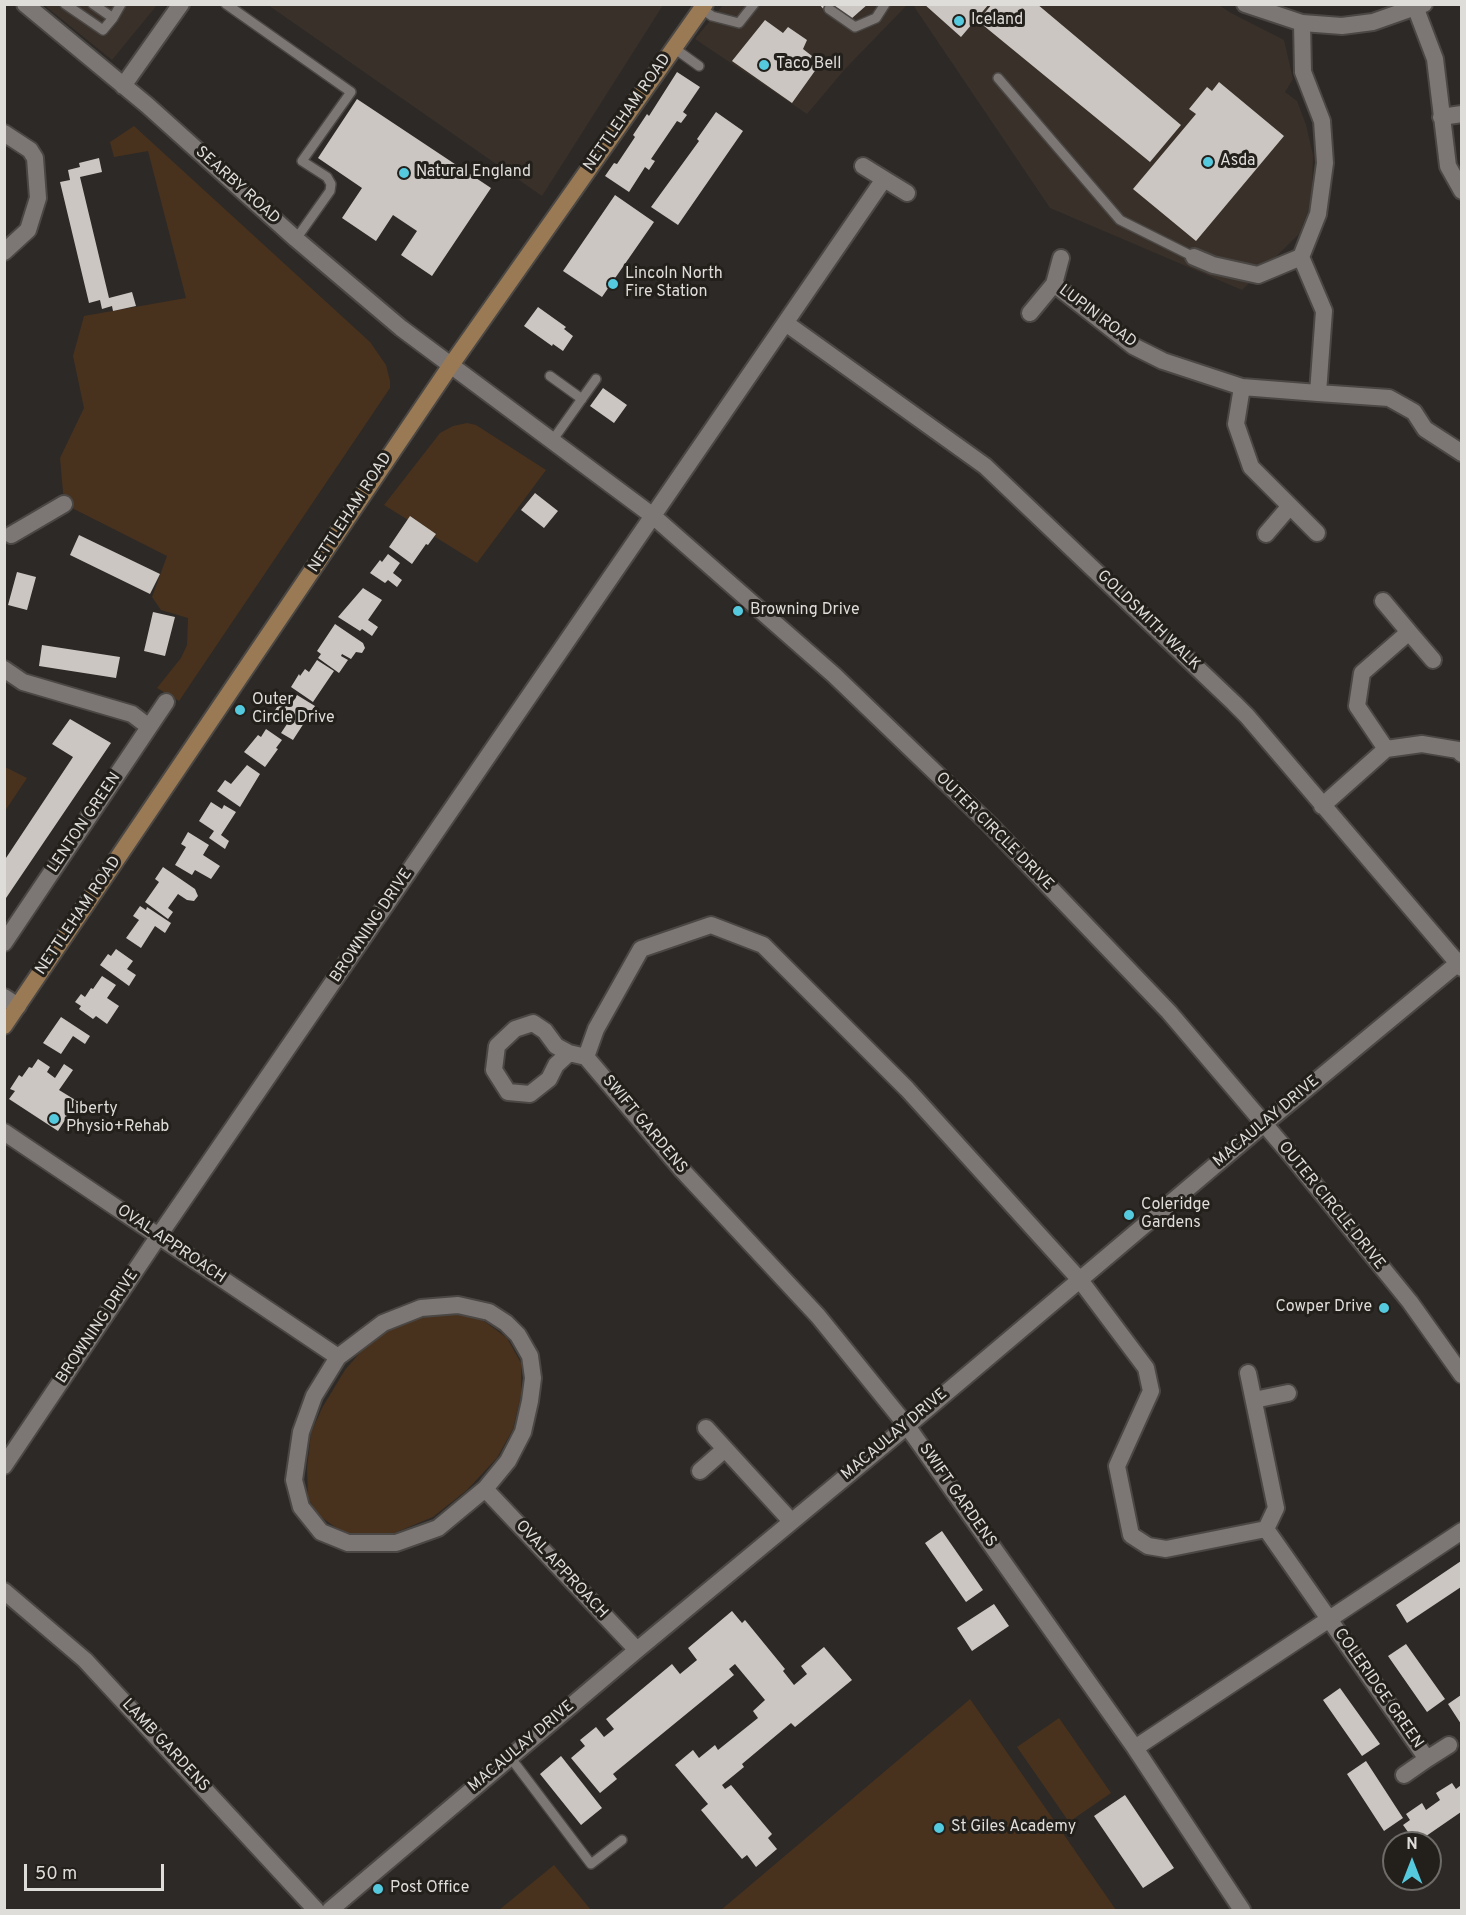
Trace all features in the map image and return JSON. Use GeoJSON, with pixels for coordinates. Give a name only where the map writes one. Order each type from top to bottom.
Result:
{"type":"FeatureCollection","features":[{"type":"Feature","properties":{"kind":"main road","name":"NETTLEHAM ROAD"},"geometry":{"type":"LineString","coordinates":[[4,1026],[11,1002],[451,364],[703,7]]}},
{"type":"Feature","properties":{"kind":"street","name":"SEARBY ROAD"},"geometry":{"type":"LineString","coordinates":[[25,4],[156,113],[296,239],[401,328],[451,364]]}},
{"type":"Feature","properties":{"kind":"street"},"geometry":{"type":"LineString","coordinates":[[123,86],[181,4]]}},
{"type":"Feature","properties":{"kind":"street"},"geometry":{"type":"LineString","coordinates":[[1245,4],[1302,22],[1342,26],[1373,22],[1420,7],[1435,59],[1448,165],[1461,191]]}},
{"type":"Feature","properties":{"kind":"street"},"geometry":{"type":"LineString","coordinates":[[1302,22],[1303,72],[1322,121],[1326,163],[1318,214],[1301,257],[1324,311],[1318,393]]}},
{"type":"Feature","properties":{"kind":"street"},"geometry":{"type":"LineString","coordinates":[[1441,117],[1461,114]]}},
{"type":"Feature","properties":{"kind":"street"},"geometry":{"type":"LineString","coordinates":[[4,133],[30,150],[35,158],[38,198],[27,230],[4,252]]}},
{"type":"Feature","properties":{"kind":"street"},"geometry":{"type":"LineString","coordinates":[[862,165],[907,193]]}},
{"type":"Feature","properties":{"kind":"street","name":"BROWNING DRIVE"},"geometry":{"type":"LineString","coordinates":[[4,1466],[884,179]]}},
{"type":"Feature","properties":{"kind":"street"},"geometry":{"type":"LineString","coordinates":[[1194,257],[1213,265],[1258,275],[1301,257]]}},
{"type":"Feature","properties":{"kind":"street","name":"LUPIN ROAD"},"geometry":{"type":"LineString","coordinates":[[1030,313],[1054,284],[1061,258]]}},
{"type":"Feature","properties":{"kind":"street","name":"LUPIN ROAD"},"geometry":{"type":"LineString","coordinates":[[1054,284],[1133,346],[1163,361],[1242,387],[1389,398],[1414,412],[1425,429],[1461,453]]}},
{"type":"Feature","properties":{"kind":"street","name":"GOLDSMITH WALK"},"geometry":{"type":"LineString","coordinates":[[787,324],[985,466],[1247,716],[1460,964]]}},
{"type":"Feature","properties":{"kind":"street","name":"OUTER CIRCLE DRIVE"},"geometry":{"type":"LineString","coordinates":[[451,364],[653,516],[834,675],[990,825],[1169,1012],[1410,1302],[1461,1375]]}},
{"type":"Feature","properties":{"kind":"street"},"geometry":{"type":"LineString","coordinates":[[1242,387],[1236,424],[1251,467],[1317,533]]}},
{"type":"Feature","properties":{"kind":"street"},"geometry":{"type":"LineString","coordinates":[[7,539],[64,504]]}},
{"type":"Feature","properties":{"kind":"street"},"geometry":{"type":"LineString","coordinates":[[1266,534],[1290,506]]}},
{"type":"Feature","properties":{"kind":"street"},"geometry":{"type":"LineString","coordinates":[[1383,601],[1433,660]]}},
{"type":"Feature","properties":{"kind":"street"},"geometry":{"type":"LineString","coordinates":[[1386,750],[1357,706],[1362,673],[1409,632]]}},
{"type":"Feature","properties":{"kind":"street"},"geometry":{"type":"LineString","coordinates":[[4,669],[23,682],[132,714],[149,727]]}},
{"type":"Feature","properties":{"kind":"street","name":"LENTON GREEN"},"geometry":{"type":"LineString","coordinates":[[4,943],[166,702]]}},
{"type":"Feature","properties":{"kind":"street"},"geometry":{"type":"LineString","coordinates":[[1322,806],[1386,750],[1422,744],[1458,750],[1461,754]]}},
{"type":"Feature","properties":{"kind":"street"},"geometry":{"type":"LineString","coordinates":[[569,1053],[556,1065],[549,1079],[530,1094],[508,1092],[494,1070],[497,1046],[514,1029],[533,1023],[545,1031],[556,1046],[569,1053],[586,1057],[596,1029],[641,949],[711,925],[763,945],[907,1089],[1080,1280],[1146,1368],[1151,1391],[1117,1466],[1131,1535],[1148,1546],[1166,1549],[1266,1529],[1276,1508],[1248,1373]]}},
{"type":"Feature","properties":{"kind":"street","name":"MACAULAY DRIVE"},"geometry":{"type":"LineString","coordinates":[[330,1911],[1264,1124],[1460,964]]}},
{"type":"Feature","properties":{"kind":"street","name":"SWIFT GARDENS"},"geometry":{"type":"LineString","coordinates":[[586,1057],[682,1170],[818,1316],[907,1426],[1135,1748],[1242,1911]]}},
{"type":"Feature","properties":{"kind":"street","name":"OVAL APPROACH"},"geometry":{"type":"LineString","coordinates":[[4,1132],[338,1357]]}},
{"type":"Feature","properties":{"kind":"street"},"geometry":{"type":"LineString","coordinates":[[458,1305],[489,1312],[506,1323],[518,1335],[530,1356],[533,1378],[523,1432],[508,1461],[485,1489],[438,1528],[396,1543],[348,1543],[321,1532],[301,1507],[294,1480],[304,1423],[314,1396],[338,1357],[383,1323],[421,1308],[458,1305]]}},
{"type":"Feature","properties":{"kind":"street"},"geometry":{"type":"LineString","coordinates":[[1254,1400],[1288,1393]]}},
{"type":"Feature","properties":{"kind":"street"},"geometry":{"type":"LineString","coordinates":[[706,1428],[791,1521]]}},
{"type":"Feature","properties":{"kind":"street"},"geometry":{"type":"LineString","coordinates":[[700,1470],[725,1449]]}},
{"type":"Feature","properties":{"kind":"street","name":"OVAL APPROACH"},"geometry":{"type":"LineString","coordinates":[[485,1489],[637,1650]]}},
{"type":"Feature","properties":{"kind":"street","name":"COLERIDGE GREEN"},"geometry":{"type":"LineString","coordinates":[[1266,1529],[1426,1759]]}},
{"type":"Feature","properties":{"kind":"street"},"geometry":{"type":"LineString","coordinates":[[1135,1748],[1461,1531]]}},
{"type":"Feature","properties":{"kind":"street","name":"LAMB GARDENS"},"geometry":{"type":"LineString","coordinates":[[4,1591],[85,1660],[316,1911]]}},
{"type":"Feature","properties":{"kind":"street","name":"COLERIDGE GREEN"},"geometry":{"type":"LineString","coordinates":[[1404,1775],[1449,1745]]}},
{"type":"Feature","properties":{"kind":"lane"},"geometry":{"type":"LineString","coordinates":[[65,4],[103,30],[121,4]]}},
{"type":"Feature","properties":{"kind":"lane"},"geometry":{"type":"LineString","coordinates":[[93,4],[113,18]]}},
{"type":"Feature","properties":{"kind":"lane"},"geometry":{"type":"LineString","coordinates":[[226,4],[351,92],[302,160],[327,177],[331,184],[330,191],[296,239]]}},
{"type":"Feature","properties":{"kind":"lane"},"geometry":{"type":"LineString","coordinates":[[703,7],[712,16],[739,23],[754,4]]}},
{"type":"Feature","properties":{"kind":"lane"},"geometry":{"type":"LineString","coordinates":[[829,9],[855,27],[876,18],[885,4]]}},
{"type":"Feature","properties":{"kind":"lane"},"geometry":{"type":"LineString","coordinates":[[674,48],[699,66]]}},
{"type":"Feature","properties":{"kind":"lane"},"geometry":{"type":"LineString","coordinates":[[998,78],[1120,220],[1194,257]]}},
{"type":"Feature","properties":{"kind":"lane"},"geometry":{"type":"LineString","coordinates":[[550,376],[582,399]]}},
{"type":"Feature","properties":{"kind":"lane"},"geometry":{"type":"LineString","coordinates":[[552,441],[596,379]]}},
{"type":"Feature","properties":{"kind":"lane"},"geometry":{"type":"LineString","coordinates":[[510,1757],[591,1864],[622,1840]]}},
{"type":"Feature","properties":{"kind":"shaded area"},"geometry":{"type":"Polygon","coordinates":[[[44,5],[157,5],[112,60],[44,5]]]}},
{"type":"Feature","properties":{"kind":"shaded area"},"geometry":{"type":"Polygon","coordinates":[[[268,5],[663,5],[542,196],[268,5]]]}},
{"type":"Feature","properties":{"kind":"shaded area"},"geometry":{"type":"Polygon","coordinates":[[[723,5],[907,5],[845,69],[807,114],[695,39],[723,5]]]}},
{"type":"Feature","properties":{"kind":"shaded area"},"geometry":{"type":"Polygon","coordinates":[[[913,5],[1219,5],[1284,40],[1293,79],[1285,92],[1297,101],[1306,125],[1313,155],[1312,191],[1308,211],[1299,234],[1242,290],[1050,208],[913,5]]]}},
{"type":"Feature","properties":{"kind":"shaded area"},"geometry":{"type":"Polygon","coordinates":[[[134,126],[370,342],[386,365],[390,381],[390,388],[179,701],[157,688],[181,658],[187,645],[188,618],[161,610],[152,597],[167,556],[64,504],[60,458],[84,408],[73,356],[84,316],[186,298],[148,151],[114,157],[110,142],[134,126]]]}},
{"type":"Feature","properties":{"kind":"shaded area"},"geometry":{"type":"Polygon","coordinates":[[[467,423],[476,425],[546,470],[477,563],[384,505],[440,433],[453,426],[467,423]]]}},
{"type":"Feature","properties":{"kind":"shaded area"},"geometry":{"type":"Polygon","coordinates":[[[5,767],[27,778],[5,811],[5,767]]]}},
{"type":"Feature","properties":{"kind":"shaded area"},"geometry":{"type":"Polygon","coordinates":[[[456,1311],[484,1321],[507,1338],[521,1363],[521,1395],[513,1429],[497,1458],[467,1490],[433,1517],[392,1534],[345,1534],[318,1515],[308,1498],[307,1468],[311,1433],[322,1408],[345,1370],[364,1348],[390,1329],[422,1317],[456,1311]]]}},
{"type":"Feature","properties":{"kind":"shaded area","name":"St Giles Academy"},"geometry":{"type":"Polygon","coordinates":[[[970,1699],[1116,1910],[721,1910],[962,1706],[970,1699]]]}},
{"type":"Feature","properties":{"kind":"shaded area"},"geometry":{"type":"Polygon","coordinates":[[[1059,1718],[1111,1793],[1069,1822],[1017,1747],[1059,1718]]]}},
{"type":"Feature","properties":{"kind":"shaded area"},"geometry":{"type":"Polygon","coordinates":[[[554,1865],[591,1910],[499,1910],[554,1865]]]}},
{"type":"Feature","properties":{"kind":"building"},"geometry":{"type":"Polygon","coordinates":[[[819,4],[868,4],[851,19],[826,12],[819,4]]]}},
{"type":"Feature","properties":{"kind":"building","name":"Iceland"},"geometry":{"type":"Polygon","coordinates":[[[924,4],[989,4],[961,37],[924,4]]]}},
{"type":"Feature","properties":{"kind":"building"},"geometry":{"type":"Polygon","coordinates":[[[992,4],[1037,4],[1181,125],[1150,162],[978,21],[992,4]]]}},
{"type":"Feature","properties":{"kind":"building"},"geometry":{"type":"Polygon","coordinates":[[[765,20],[783,33],[788,27],[807,40],[803,49],[812,56],[808,62],[817,68],[792,103],[732,61],[765,20]]]}},
{"type":"Feature","properties":{"kind":"building"},"geometry":{"type":"Polygon","coordinates":[[[677,72],[700,87],[683,112],[687,115],[681,123],[677,121],[651,159],[655,161],[649,170],[645,167],[629,192],[605,176],[614,163],[617,164],[635,137],[633,135],[647,114],[649,116],[677,72]]]}},
{"type":"Feature","properties":{"kind":"building","name":"Asda"},"geometry":{"type":"Polygon","coordinates":[[[1219,82],[1284,136],[1196,241],[1133,189],[1196,114],[1189,109],[1207,87],[1212,91],[1219,82]]]}},
{"type":"Feature","properties":{"kind":"building","name":"Natural England"},"geometry":{"type":"Polygon","coordinates":[[[357,99],[491,188],[432,276],[401,255],[417,231],[393,215],[376,241],[342,218],[362,188],[318,158],[357,99]]]}},
{"type":"Feature","properties":{"kind":"building"},"geometry":{"type":"Polygon","coordinates":[[[716,112],[743,131],[678,225],[651,207],[699,141],[697,139],[716,112]]]}},
{"type":"Feature","properties":{"kind":"building"},"geometry":{"type":"Polygon","coordinates":[[[99,158],[102,172],[80,177],[109,298],[132,292],[136,306],[113,311],[112,306],[102,309],[100,300],[89,303],[60,182],[70,180],[68,170],[80,167],[79,163],[99,158]]]}},
{"type":"Feature","properties":{"kind":"building"},"geometry":{"type":"Polygon","coordinates":[[[615,195],[654,222],[602,297],[563,271],[615,195]]]}},
{"type":"Feature","properties":{"kind":"building"},"geometry":{"type":"Polygon","coordinates":[[[538,307],[566,327],[564,329],[573,336],[563,351],[524,326],[538,307]]]}},
{"type":"Feature","properties":{"kind":"building"},"geometry":{"type":"Polygon","coordinates":[[[603,388],[627,405],[614,423],[590,406],[603,388]]]}},
{"type":"Feature","properties":{"kind":"building"},"geometry":{"type":"Polygon","coordinates":[[[535,493],[558,511],[544,528],[521,510],[535,493]]]}},
{"type":"Feature","properties":{"kind":"building"},"geometry":{"type":"Polygon","coordinates":[[[410,516],[436,534],[412,564],[389,547],[410,516]]]}},
{"type":"Feature","properties":{"kind":"building"},"geometry":{"type":"Polygon","coordinates":[[[79,535],[160,574],[150,594],[70,555],[79,535]]]}},
{"type":"Feature","properties":{"kind":"building"},"geometry":{"type":"Polygon","coordinates":[[[388,554],[400,563],[393,573],[402,580],[397,587],[388,580],[385,583],[370,573],[388,554]]]}},
{"type":"Feature","properties":{"kind":"building"},"geometry":{"type":"Polygon","coordinates":[[[17,572],[36,577],[27,610],[8,605],[17,572]]]}},
{"type":"Feature","properties":{"kind":"building"},"geometry":{"type":"Polygon","coordinates":[[[363,588],[382,600],[368,620],[378,627],[372,636],[338,617],[363,588]]]}},
{"type":"Feature","properties":{"kind":"building"},"geometry":{"type":"Polygon","coordinates":[[[153,612],[175,617],[165,656],[144,651],[153,612]]]}},
{"type":"Feature","properties":{"kind":"building"},"geometry":{"type":"Polygon","coordinates":[[[335,624],[363,643],[365,648],[362,653],[356,652],[351,659],[342,654],[341,656],[348,660],[339,673],[318,658],[321,654],[317,651],[335,624]]]}},
{"type":"Feature","properties":{"kind":"building"},"geometry":{"type":"Polygon","coordinates":[[[42,645],[120,657],[116,678],[39,666],[42,645]]]}},
{"type":"Feature","properties":{"kind":"building"},"geometry":{"type":"Polygon","coordinates":[[[317,660],[334,671],[313,702],[291,687],[299,674],[300,676],[305,669],[309,672],[317,660]]]}},
{"type":"Feature","properties":{"kind":"building"},"geometry":{"type":"Polygon","coordinates":[[[297,695],[315,706],[293,740],[281,733],[289,721],[274,712],[282,699],[291,705],[297,695]]]}},
{"type":"Feature","properties":{"kind":"building"},"geometry":{"type":"Polygon","coordinates":[[[70,719],[111,743],[4,901],[4,861],[73,757],[52,744],[70,719]]]}},
{"type":"Feature","properties":{"kind":"building"},"geometry":{"type":"Polygon","coordinates":[[[266,729],[282,740],[265,767],[244,752],[258,735],[261,737],[266,729]]]}},
{"type":"Feature","properties":{"kind":"building"},"geometry":{"type":"Polygon","coordinates":[[[247,765],[260,774],[240,807],[217,791],[225,780],[231,784],[247,765]]]}},
{"type":"Feature","properties":{"kind":"building"},"geometry":{"type":"Polygon","coordinates":[[[211,802],[222,809],[224,805],[236,812],[221,835],[229,841],[225,849],[209,838],[214,831],[199,821],[211,802]]]}},
{"type":"Feature","properties":{"kind":"building"},"geometry":{"type":"Polygon","coordinates":[[[188,832],[209,845],[203,855],[220,866],[211,879],[195,870],[192,875],[175,865],[186,847],[181,844],[188,832]]]}},
{"type":"Feature","properties":{"kind":"building"},"geometry":{"type":"Polygon","coordinates":[[[163,867],[195,889],[198,896],[194,901],[187,900],[178,894],[168,908],[173,912],[168,919],[145,902],[159,882],[155,879],[163,867]]]}},
{"type":"Feature","properties":{"kind":"building"},"geometry":{"type":"Polygon","coordinates":[[[140,906],[146,910],[147,907],[171,923],[165,933],[155,926],[141,948],[126,938],[139,920],[133,916],[140,906]]]}},
{"type":"Feature","properties":{"kind":"building"},"geometry":{"type":"Polygon","coordinates":[[[116,949],[133,961],[127,969],[136,975],[129,986],[100,965],[108,954],[111,956],[116,949]]]}},
{"type":"Feature","properties":{"kind":"building"},"geometry":{"type":"Polygon","coordinates":[[[102,976],[116,985],[107,998],[119,1006],[107,1024],[96,1016],[93,1019],[79,1009],[81,1006],[75,1002],[81,994],[85,997],[102,976]]]}},
{"type":"Feature","properties":{"kind":"building"},"geometry":{"type":"Polygon","coordinates":[[[61,1017],[90,1036],[85,1044],[73,1036],[61,1054],[43,1043],[61,1017]]]}},
{"type":"Feature","properties":{"kind":"building"},"geometry":{"type":"Polygon","coordinates":[[[38,1059],[50,1067],[47,1072],[55,1078],[64,1064],[73,1070],[59,1090],[77,1101],[58,1131],[9,1099],[15,1091],[10,1089],[19,1075],[22,1077],[38,1059]]]}},
{"type":"Feature","properties":{"kind":"building"},"geometry":{"type":"Polygon","coordinates":[[[942,1531],[983,1590],[966,1602],[925,1543],[942,1531]]]}},
{"type":"Feature","properties":{"kind":"building"},"geometry":{"type":"Polygon","coordinates":[[[1461,1561],[1461,1587],[1407,1623],[1396,1605],[1461,1561]]]}},
{"type":"Feature","properties":{"kind":"building"},"geometry":{"type":"Polygon","coordinates":[[[994,1604],[1009,1626],[972,1651],[957,1628],[994,1604]]]}},
{"type":"Feature","properties":{"kind":"building"},"geometry":{"type":"Polygon","coordinates":[[[732,1611],[742,1623],[745,1620],[785,1669],[783,1671],[794,1685],[807,1674],[801,1666],[824,1647],[852,1680],[795,1727],[791,1723],[742,1764],[744,1767],[722,1785],[725,1789],[731,1785],[772,1834],[768,1838],[777,1849],[756,1867],[747,1855],[742,1859],[701,1810],[708,1804],[675,1765],[693,1750],[699,1758],[715,1745],[718,1750],[758,1718],[753,1711],[765,1700],[735,1664],[729,1669],[734,1675],[613,1774],[617,1779],[600,1793],[571,1758],[585,1746],[580,1740],[596,1727],[604,1737],[614,1729],[606,1719],[672,1664],[680,1674],[697,1660],[688,1648],[732,1611]]]}},
{"type":"Feature","properties":{"kind":"building"},"geometry":{"type":"Polygon","coordinates":[[[1406,1644],[1445,1699],[1427,1712],[1388,1656],[1406,1644]]]}},
{"type":"Feature","properties":{"kind":"building"},"geometry":{"type":"Polygon","coordinates":[[[1340,1688],[1380,1744],[1362,1756],[1323,1700],[1340,1688]]]}},
{"type":"Feature","properties":{"kind":"building"},"geometry":{"type":"Polygon","coordinates":[[[1461,1695],[1461,1724],[1448,1704],[1461,1695]]]}},
{"type":"Feature","properties":{"kind":"building"},"geometry":{"type":"Polygon","coordinates":[[[561,1756],[602,1808],[581,1825],[540,1774],[561,1756]]]}},
{"type":"Feature","properties":{"kind":"building"},"geometry":{"type":"Polygon","coordinates":[[[1366,1761],[1403,1818],[1384,1831],[1347,1774],[1366,1761]]]}},
{"type":"Feature","properties":{"kind":"building"},"geometry":{"type":"Polygon","coordinates":[[[1452,1783],[1456,1789],[1461,1785],[1461,1812],[1433,1831],[1407,1831],[1403,1825],[1410,1820],[1406,1814],[1422,1803],[1426,1810],[1440,1800],[1436,1793],[1452,1783]]]}},
{"type":"Feature","properties":{"kind":"building"},"geometry":{"type":"Polygon","coordinates":[[[1125,1795],[1174,1868],[1143,1888],[1094,1816],[1125,1795]]]}},
{"type":"Feature","properties":{"kind":"place","name":"Iceland"},"geometry":{"type":"Point","coordinates":[959,21]}},
{"type":"Feature","properties":{"kind":"place","name":"Taco Bell"},"geometry":{"type":"Point","coordinates":[764,65]}},
{"type":"Feature","properties":{"kind":"place","name":"Asda"},"geometry":{"type":"Point","coordinates":[1208,162]}},
{"type":"Feature","properties":{"kind":"place","name":"Natural England"},"geometry":{"type":"Point","coordinates":[404,173]}},
{"type":"Feature","properties":{"kind":"place","name":"Lincoln North Fire Station"},"geometry":{"type":"Point","coordinates":[613,284]}},
{"type":"Feature","properties":{"kind":"place","name":"Browning Drive"},"geometry":{"type":"Point","coordinates":[738,611]}},
{"type":"Feature","properties":{"kind":"place","name":"Outer Circle Drive"},"geometry":{"type":"Point","coordinates":[240,710]}},
{"type":"Feature","properties":{"kind":"place","name":"Liberty Physio+Rehab"},"geometry":{"type":"Point","coordinates":[54,1119]}},
{"type":"Feature","properties":{"kind":"place","name":"Coleridge Gardens"},"geometry":{"type":"Point","coordinates":[1129,1215]}},
{"type":"Feature","properties":{"kind":"place","name":"Cowper Drive"},"geometry":{"type":"Point","coordinates":[1384,1308]}},
{"type":"Feature","properties":{"kind":"place","name":"St Giles Academy"},"geometry":{"type":"Point","coordinates":[939,1828]}},
{"type":"Feature","properties":{"kind":"place","name":"Post Office"},"geometry":{"type":"Point","coordinates":[378,1889]}}]}
